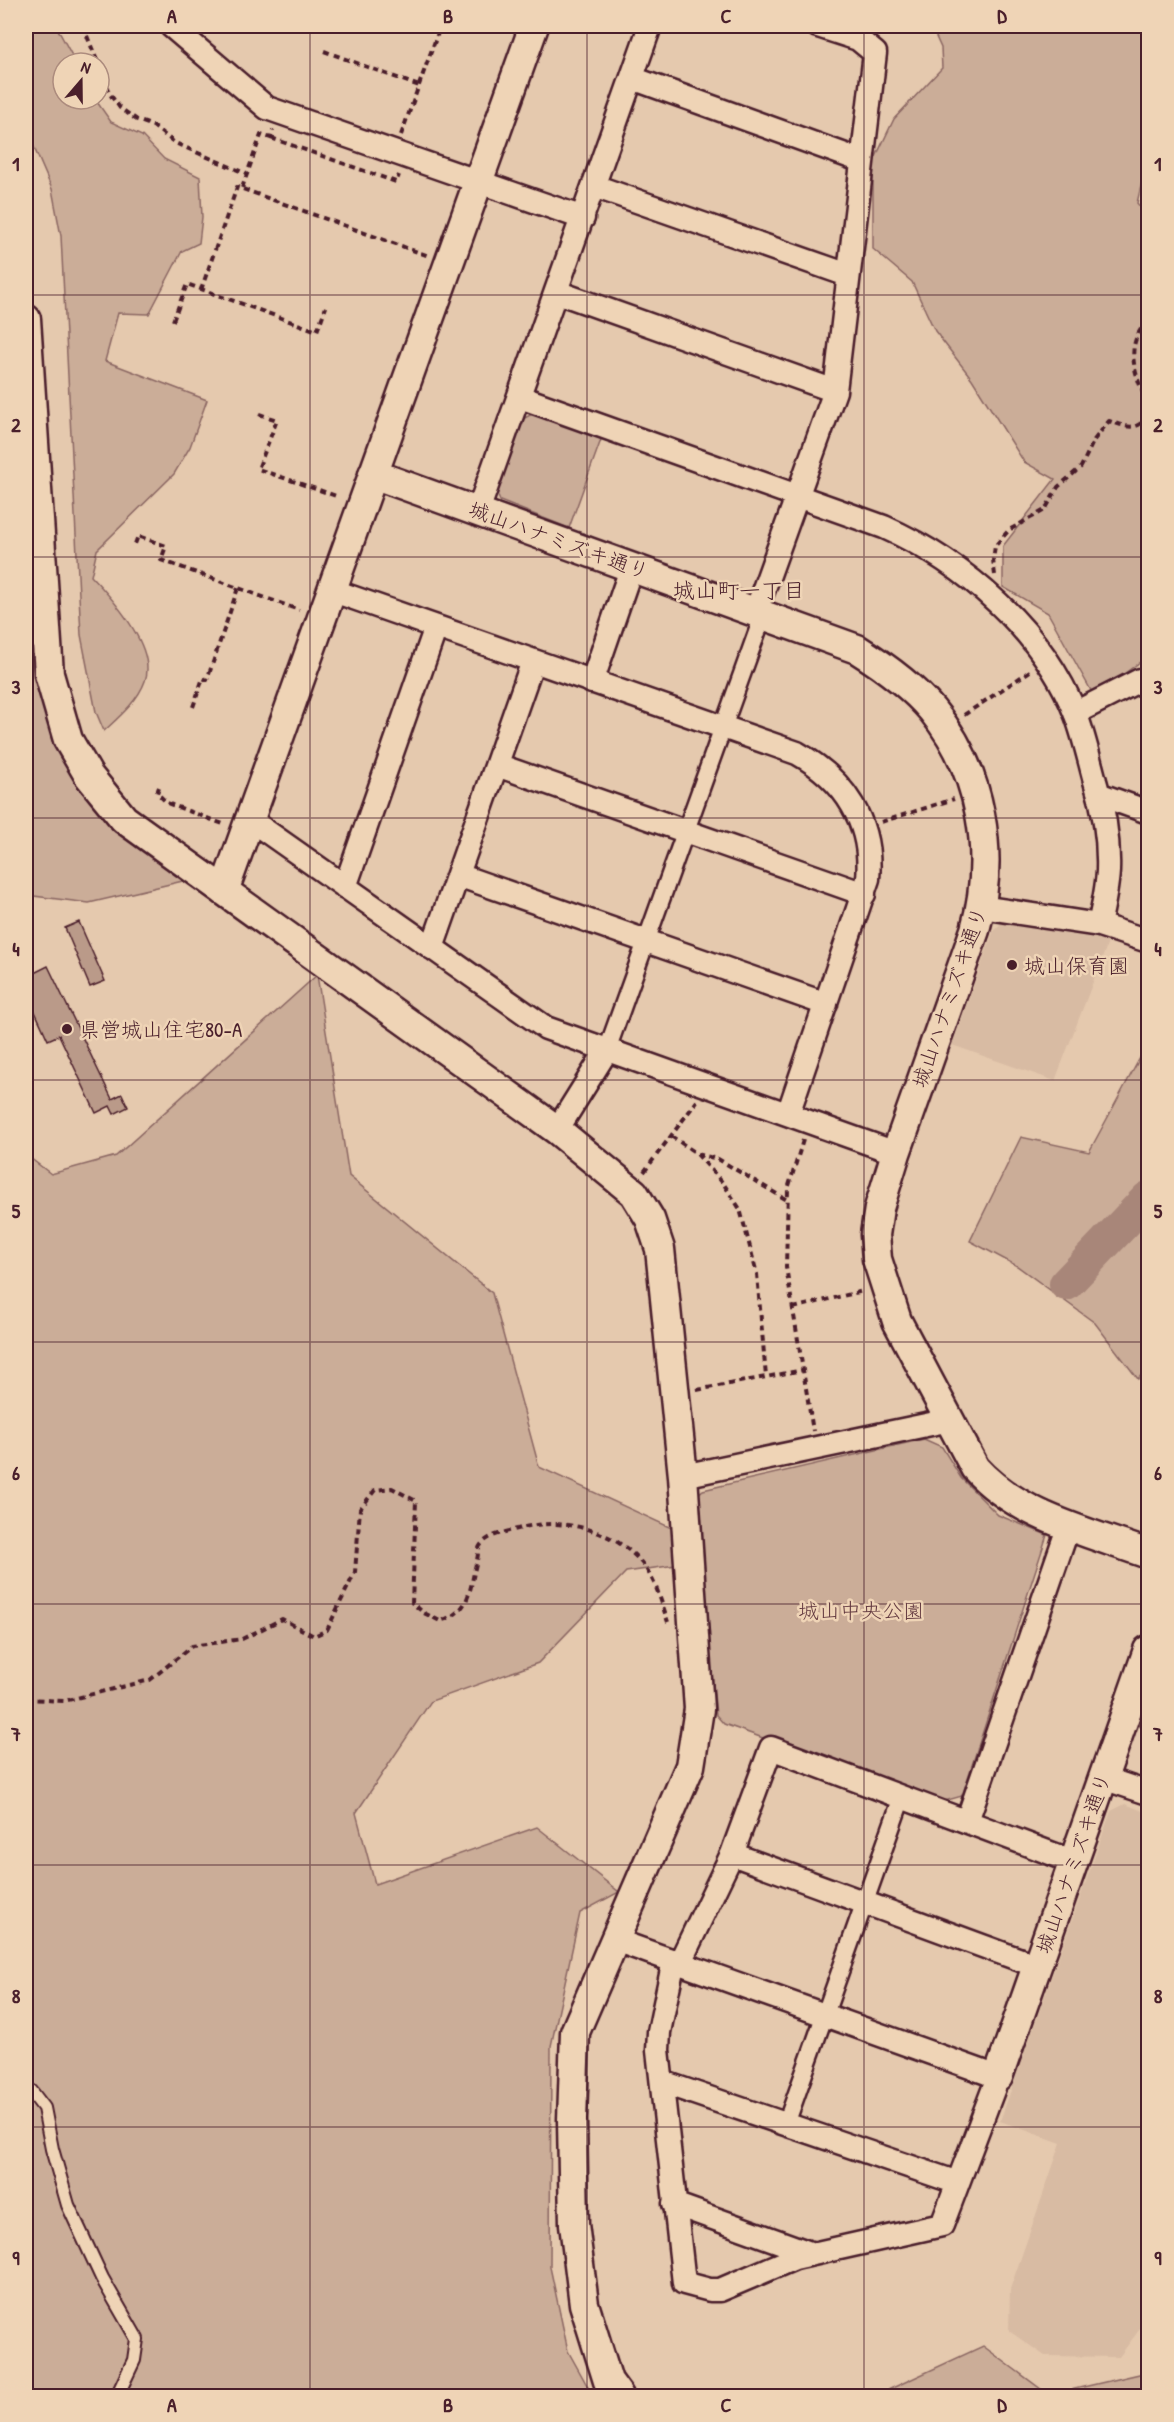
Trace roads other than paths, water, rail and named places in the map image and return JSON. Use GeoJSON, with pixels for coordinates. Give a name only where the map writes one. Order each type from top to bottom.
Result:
{"type":"FeatureCollection","features":[{"type":"Feature","properties":{"kind":"street"},"geometry":{"type":"LineString","coordinates":[[171,26],[267,108],[583,218]]}},
{"type":"Feature","properties":{"kind":"street"},"geometry":{"type":"LineString","coordinates":[[224,891],[238,823],[331,590],[534,26]]}},
{"type":"Feature","properties":{"kind":"street"},"geometry":{"type":"LineString","coordinates":[[478,511],[650,26]]}},
{"type":"Feature","properties":{"kind":"street"},"geometry":{"type":"LineString","coordinates":[[557,1130],[607,1050],[722,727],[797,496],[835,391],[874,52],[858,39],[818,26]]}},
{"type":"Feature","properties":{"kind":"street"},"geometry":{"type":"LineString","coordinates":[[632,78],[862,161]]}},
{"type":"Feature","properties":{"kind":"street"},"geometry":{"type":"LineString","coordinates":[[594,186],[848,275]]}},
{"type":"Feature","properties":{"kind":"street"},"geometry":{"type":"LineString","coordinates":[[557,292],[835,391]]}},
{"type":"Feature","properties":{"kind":"street"},"geometry":{"type":"LineString","coordinates":[[26,319],[49,674],[68,740],[88,776],[124,819],[557,1130],[630,1190],[650,1219],[660,1249],[683,1476],[699,1709],[690,1766],[575,2032],[572,2120],[574,2224],[584,2304],[608,2381],[619,2397]]}},
{"type":"Feature","properties":{"kind":"street"},"geometry":{"type":"LineString","coordinates":[[520,397],[797,496],[911,540],[957,570],[992,599],[1046,660],[1075,713],[1101,795],[1108,870],[1099,925]]}},
{"type":"Feature","properties":{"kind":"street","name":"城山ハナミズキ通り"},"geometry":{"type":"LineString","coordinates":[[373,474],[760,612],[857,649],[911,688],[945,729],[968,770],[975,792],[984,852],[981,907],[879,1208],[875,1235],[877,1259],[897,1321],[975,1468],[993,1488],[1033,1512],[1149,1554]]}},
{"type":"Feature","properties":{"kind":"street"},"geometry":{"type":"LineString","coordinates":[[592,682],[632,566]]}},
{"type":"Feature","properties":{"kind":"street"},"geometry":{"type":"LineString","coordinates":[[331,590],[797,753],[816,764],[849,797],[863,827],[869,865],[864,894],[788,1114]]}},
{"type":"Feature","properties":{"kind":"street"},"geometry":{"type":"LineString","coordinates":[[345,887],[436,627]]}},
{"type":"Feature","properties":{"kind":"street"},"geometry":{"type":"LineString","coordinates":[[432,948],[533,661]]}},
{"type":"Feature","properties":{"kind":"street"},"geometry":{"type":"LineString","coordinates":[[1075,713],[1140,680],[1149,683]]}},
{"type":"Feature","properties":{"kind":"street"},"geometry":{"type":"LineString","coordinates":[[497,765],[864,894]]}},
{"type":"Feature","properties":{"kind":"street"},"geometry":{"type":"LineString","coordinates":[[1101,795],[1149,812]]}},
{"type":"Feature","properties":{"kind":"street"},"geometry":{"type":"LineString","coordinates":[[238,823],[345,887],[546,1028],[896,1153]]}},
{"type":"Feature","properties":{"kind":"street"},"geometry":{"type":"LineString","coordinates":[[458,875],[826,1004]]}},
{"type":"Feature","properties":{"kind":"street"},"geometry":{"type":"LineString","coordinates":[[981,907],[1099,925],[1149,940]]}},
{"type":"Feature","properties":{"kind":"street"},"geometry":{"type":"LineString","coordinates":[[683,1476],[950,1420]]}},
{"type":"Feature","properties":{"kind":"street"},"geometry":{"type":"LineString","coordinates":[[967,1821],[1069,1525]]}},
{"type":"Feature","properties":{"kind":"street","name":"城山ハナミズキ通り"},"geometry":{"type":"LineString","coordinates":[[998,2077],[1149,1650]]}},
{"type":"Feature","properties":{"kind":"street"},"geometry":{"type":"LineString","coordinates":[[615,1940],[677,1961],[998,2077],[942,2225],[795,2258],[720,2290],[684,2283],[674,2204],[659,2032],[677,1961],[732,1854],[771,1748],[1074,1862]]}},
{"type":"Feature","properties":{"kind":"street"},"geometry":{"type":"LineString","coordinates":[[1103,1778],[1149,1793]]}},
{"type":"Feature","properties":{"kind":"street"},"geometry":{"type":"LineString","coordinates":[[786,2124],[902,1797]]}},
{"type":"Feature","properties":{"kind":"street"},"geometry":{"type":"LineString","coordinates":[[732,1854],[1037,1965]]}},
{"type":"Feature","properties":{"kind":"street"},"geometry":{"type":"LineString","coordinates":[[662,2082],[958,2183]]}},
{"type":"Feature","properties":{"kind":"street"},"geometry":{"type":"LineString","coordinates":[[674,2204],[813,2253]]}},
{"type":"Feature","properties":{"kind":"lane"},"geometry":{"type":"LineString","coordinates":[[26,2088],[31,2091],[44,2109],[52,2149],[68,2205],[102,2278],[137,2339],[135,2360],[117,2397]]}},
{"type":"Feature","properties":{"kind":"waterway"},"geometry":{"type":"LineString","coordinates":[[1066,1284],[1148,1198]]}},
{"type":"Feature","properties":{"kind":"place","name":"城山保育園"},"geometry":{"type":"Point","coordinates":[1012,965]}},
{"type":"Feature","properties":{"kind":"place","name":"県営城山住宅80-A"},"geometry":{"type":"Point","coordinates":[67,1029]}},
{"type":"Feature","properties":{"kind":"district","name":"城山町一丁目"},"geometry":{"type":"Point","coordinates":[739,590]}},
{"type":"Feature","properties":{"kind":"park label","name":"城山中央公園"},"geometry":{"type":"Point","coordinates":[861,1610]}}]}
